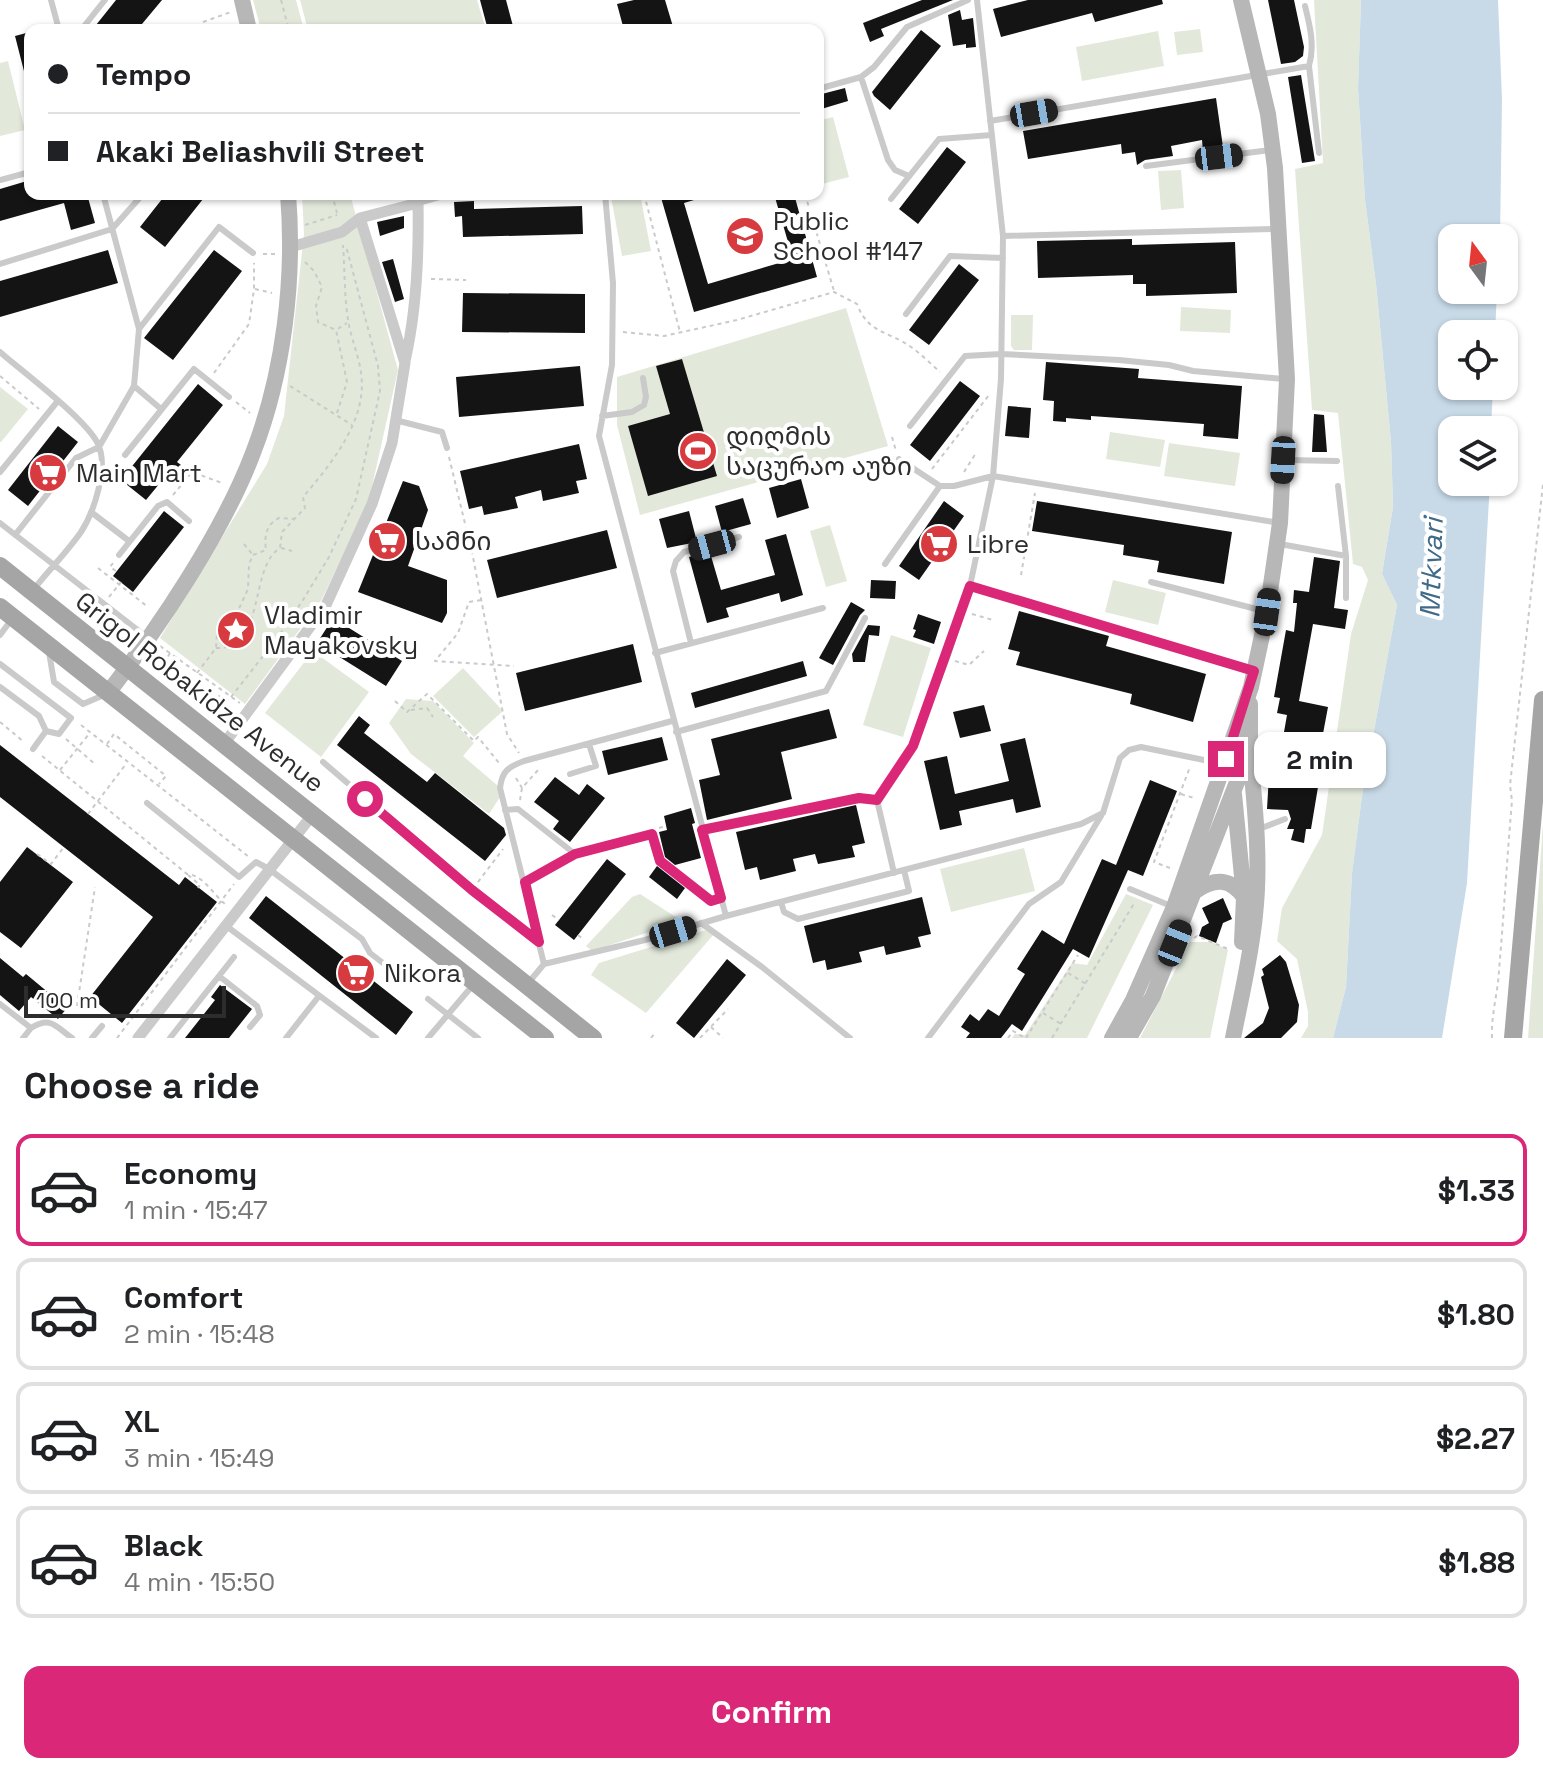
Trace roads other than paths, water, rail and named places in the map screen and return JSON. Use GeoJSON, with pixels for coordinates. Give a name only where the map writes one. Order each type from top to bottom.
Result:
{"type":"FeatureCollection","features":[{"type":"Feature","properties":{"kind":"main road"},"geometry":{"type":"LineString","coordinates":[[1112,1038],[1133,1000],[1174,907],[1253,679],[1280,523],[1287,379],[1279,229],[1273,150],[1241,0]]}},
{"type":"Feature","properties":{"kind":"main road"},"geometry":{"type":"LineString","coordinates":[[237,6],[246,24]]}},
{"type":"Feature","properties":{"kind":"main road"},"geometry":{"type":"LineString","coordinates":[[108,693],[148,638],[225,514],[253,454],[275,377],[290,281],[288,200]]}},
{"type":"Feature","properties":{"kind":"main road","name":"Grigol Robakidze Avenue"},"geometry":{"type":"LineString","coordinates":[[0,566],[593,1038]]}},
{"type":"Feature","properties":{"kind":"main road"},"geometry":{"type":"LineString","coordinates":[[7,612],[545,1038]]}},
{"type":"Feature","properties":{"kind":"main road"},"geometry":{"type":"LineString","coordinates":[[1233,1038],[1255,915],[1256,830],[1250,749],[1253,679]]}},
{"type":"Feature","properties":{"kind":"main road"},"geometry":{"type":"LineString","coordinates":[[1513,1038],[1543,700]]}},
{"type":"Feature","properties":{"kind":"main road"},"geometry":{"type":"LineString","coordinates":[[1129,1038],[1153,996],[1250,749]]}},
{"type":"Feature","properties":{"kind":"main road"},"geometry":{"type":"LineString","coordinates":[[1222,1038],[1241,948],[1244,897],[1234,789],[1225,762]]}},
{"type":"Feature","properties":{"kind":"main road"},"geometry":{"type":"LineString","coordinates":[[1197,890],[1213,881],[1222,881],[1238,888],[1244,897]]}},
{"type":"Feature","properties":{"kind":"street"},"geometry":{"type":"LineString","coordinates":[[224,744],[326,605],[372,504],[392,443],[411,335],[419,251],[418,203],[360,218],[342,232],[291,248]]}},
{"type":"Feature","properties":{"kind":"street"},"geometry":{"type":"LineString","coordinates":[[360,218],[405,363]]}},
{"type":"Feature","properties":{"kind":"street"},"geometry":{"type":"LineString","coordinates":[[138,1038],[313,814]]}},
{"type":"Feature","properties":{"kind":"lane"},"geometry":{"type":"LineString","coordinates":[[51,0],[57,24]]}},
{"type":"Feature","properties":{"kind":"lane"},"geometry":{"type":"LineString","coordinates":[[86,24],[105,0]]}},
{"type":"Feature","properties":{"kind":"lane"},"geometry":{"type":"LineString","coordinates":[[824,87],[861,77],[874,67],[907,27],[968,0]]}},
{"type":"Feature","properties":{"kind":"lane"},"geometry":{"type":"LineString","coordinates":[[894,873],[877,800],[913,746],[947,658],[970,586],[993,476],[1001,379],[1003,236],[977,0]]}},
{"type":"Feature","properties":{"kind":"lane"},"geometry":{"type":"LineString","coordinates":[[1305,6],[1311,34],[1313,55],[1309,66],[1319,153]]}},
{"type":"Feature","properties":{"kind":"lane"},"geometry":{"type":"LineString","coordinates":[[990,121],[1309,66]]}},
{"type":"Feature","properties":{"kind":"lane"},"geometry":{"type":"LineString","coordinates":[[861,77],[888,160],[895,170],[909,176]]}},
{"type":"Feature","properties":{"kind":"lane"},"geometry":{"type":"LineString","coordinates":[[891,199],[939,139],[992,135]]}},
{"type":"Feature","properties":{"kind":"lane"},"geometry":{"type":"LineString","coordinates":[[1146,166],[1273,150]]}},
{"type":"Feature","properties":{"kind":"lane"},"geometry":{"type":"LineString","coordinates":[[0,180],[24,174]]}},
{"type":"Feature","properties":{"kind":"lane"},"geometry":{"type":"LineString","coordinates":[[32,591],[81,532],[91,512],[99,487],[99,447],[134,386],[139,329],[105,200]]}},
{"type":"Feature","properties":{"kind":"lane"},"geometry":{"type":"LineString","coordinates":[[0,264],[112,229],[138,200]]}},
{"type":"Feature","properties":{"kind":"lane"},"geometry":{"type":"LineString","coordinates":[[418,203],[429,200]]}},
{"type":"Feature","properties":{"kind":"lane"},"geometry":{"type":"LineString","coordinates":[[606,200],[613,283],[612,365],[599,436],[726,916]]}},
{"type":"Feature","properties":{"kind":"lane"},"geometry":{"type":"LineString","coordinates":[[139,329],[219,227],[253,253]]}},
{"type":"Feature","properties":{"kind":"lane"},"geometry":{"type":"LineString","coordinates":[[1003,236],[1279,229]]}},
{"type":"Feature","properties":{"kind":"lane"},"geometry":{"type":"LineString","coordinates":[[906,314],[950,256],[1003,258]]}},
{"type":"Feature","properties":{"kind":"lane"},"geometry":{"type":"LineString","coordinates":[[0,352],[87,429],[99,447]]}},
{"type":"Feature","properties":{"kind":"lane"},"geometry":{"type":"LineString","coordinates":[[910,426],[965,356],[1001,354],[1119,360],[1169,365],[1193,371],[1287,379]]}},
{"type":"Feature","properties":{"kind":"lane"},"geometry":{"type":"LineString","coordinates":[[125,455],[194,369],[229,397]]}},
{"type":"Feature","properties":{"kind":"lane"},"geometry":{"type":"LineString","coordinates":[[602,416],[632,412],[644,405],[643,378]]}},
{"type":"Feature","properties":{"kind":"lane"},"geometry":{"type":"LineString","coordinates":[[134,386],[161,409]]}},
{"type":"Feature","properties":{"kind":"lane"},"geometry":{"type":"LineString","coordinates":[[0,472],[57,402]]}},
{"type":"Feature","properties":{"kind":"lane"},"geometry":{"type":"LineString","coordinates":[[395,420],[442,432],[447,448]]}},
{"type":"Feature","properties":{"kind":"lane"},"geometry":{"type":"LineString","coordinates":[[15,535],[76,458],[99,447]]}},
{"type":"Feature","properties":{"kind":"lane"},"geometry":{"type":"LineString","coordinates":[[899,459],[940,486],[954,486],[993,476],[1280,523]]}},
{"type":"Feature","properties":{"kind":"lane"},"geometry":{"type":"LineString","coordinates":[[1283,460],[1337,461]]}},
{"type":"Feature","properties":{"kind":"lane"},"geometry":{"type":"LineString","coordinates":[[885,564],[940,486]]}},
{"type":"Feature","properties":{"kind":"lane"},"geometry":{"type":"LineString","coordinates":[[1338,486],[1346,556],[1346,598]]}},
{"type":"Feature","properties":{"kind":"lane"},"geometry":{"type":"LineString","coordinates":[[119,555],[158,506],[167,502],[189,521]]}},
{"type":"Feature","properties":{"kind":"lane"},"geometry":{"type":"LineString","coordinates":[[91,512],[129,541]]}},
{"type":"Feature","properties":{"kind":"lane"},"geometry":{"type":"LineString","coordinates":[[0,523],[148,638]]}},
{"type":"Feature","properties":{"kind":"lane"},"geometry":{"type":"LineString","coordinates":[[691,643],[673,571],[676,561],[684,552],[739,537]]}},
{"type":"Feature","properties":{"kind":"lane"},"geometry":{"type":"LineString","coordinates":[[1277,544],[1346,556]]}},
{"type":"Feature","properties":{"kind":"lane"},"geometry":{"type":"LineString","coordinates":[[1151,582],[1267,612]]}},
{"type":"Feature","properties":{"kind":"lane"},"geometry":{"type":"LineString","coordinates":[[970,586],[1253,679]]}},
{"type":"Feature","properties":{"kind":"lane"},"geometry":{"type":"LineString","coordinates":[[655,653],[823,608]]}},
{"type":"Feature","properties":{"kind":"lane"},"geometry":{"type":"LineString","coordinates":[[0,635],[7,612]]}},
{"type":"Feature","properties":{"kind":"lane"},"geometry":{"type":"LineString","coordinates":[[676,732],[826,691],[865,618]]}},
{"type":"Feature","properties":{"kind":"lane"},"geometry":{"type":"LineString","coordinates":[[0,664],[71,718],[59,734],[46,731]]}},
{"type":"Feature","properties":{"kind":"lane"},"geometry":{"type":"LineString","coordinates":[[0,687],[39,716],[46,731]]}},
{"type":"Feature","properties":{"kind":"lane"},"geometry":{"type":"LineString","coordinates":[[544,964],[500,788],[507,768],[672,721]]}},
{"type":"Feature","properties":{"kind":"lane"},"geometry":{"type":"LineString","coordinates":[[33,749],[46,731]]}},
{"type":"Feature","properties":{"kind":"lane"},"geometry":{"type":"LineString","coordinates":[[570,774],[596,766],[589,744]]}},
{"type":"Feature","properties":{"kind":"lane"},"geometry":{"type":"LineString","coordinates":[[928,1038],[1029,904],[1061,882],[1103,813],[1120,758],[1129,750],[1141,747],[1225,762]]}},
{"type":"Feature","properties":{"kind":"lane"},"geometry":{"type":"LineString","coordinates":[[323,762],[472,890],[539,942]]}},
{"type":"Feature","properties":{"kind":"lane"},"geometry":{"type":"LineString","coordinates":[[702,830],[859,798],[877,800]]}},
{"type":"Feature","properties":{"kind":"lane"},"geometry":{"type":"LineString","coordinates":[[147,803],[239,877],[256,862],[269,869],[362,939],[370,953],[401,977]]}},
{"type":"Feature","properties":{"kind":"lane"},"geometry":{"type":"LineString","coordinates":[[505,810],[518,809],[575,854]]}},
{"type":"Feature","properties":{"kind":"lane"},"geometry":{"type":"LineString","coordinates":[[527,985],[544,964],[1081,824],[1103,813]]}},
{"type":"Feature","properties":{"kind":"lane"},"geometry":{"type":"LineString","coordinates":[[1256,830],[1285,819]]}},
{"type":"Feature","properties":{"kind":"lane"},"geometry":{"type":"LineString","coordinates":[[525,882],[575,854],[652,834],[660,861],[711,901],[721,898]]}},
{"type":"Feature","properties":{"kind":"lane"},"geometry":{"type":"LineString","coordinates":[[781,902],[784,912],[798,919],[909,891],[904,870]]}},
{"type":"Feature","properties":{"kind":"lane"},"geometry":{"type":"LineString","coordinates":[[1130,889],[1174,907]]}},
{"type":"Feature","properties":{"kind":"lane"},"geometry":{"type":"LineString","coordinates":[[700,923],[762,967],[850,1038]]}},
{"type":"Feature","properties":{"kind":"lane"},"geometry":{"type":"LineString","coordinates":[[225,925],[376,1038]]}},
{"type":"Feature","properties":{"kind":"lane"},"geometry":{"type":"LineString","coordinates":[[170,1038],[234,957]]}},
{"type":"Feature","properties":{"kind":"lane"},"geometry":{"type":"LineString","coordinates":[[219,976],[257,1006],[260,1015],[250,1027]]}},
{"type":"Feature","properties":{"kind":"lane"},"geometry":{"type":"LineString","coordinates":[[428,1038],[475,982]]}},
{"type":"Feature","properties":{"kind":"lane"},"geometry":{"type":"LineString","coordinates":[[286,1038],[319,996]]}},
{"type":"Feature","properties":{"kind":"lane"},"geometry":{"type":"LineString","coordinates":[[428,999],[478,1038]]}},
{"type":"Feature","properties":{"kind":"lane"},"geometry":{"type":"LineString","coordinates":[[0,1004],[31,1028]]}},
{"type":"Feature","properties":{"kind":"lane"},"geometry":{"type":"LineString","coordinates":[[23,1038],[42,1021],[48,1021],[72,1038]]}},
{"type":"Feature","properties":{"kind":"lane"},"geometry":{"type":"LineString","coordinates":[[92,1038],[102,1026]]}},
{"type":"Feature","properties":{"kind":"lane"},"geometry":{"type":"LineString","coordinates":[[835,1038],[841,1031]]}},
{"type":"Feature","properties":{"kind":"water","name":"Mtkvari"},"geometry":{"type":"Polygon","coordinates":[[[1361,0],[1498,0],[1502,99],[1500,224],[1438,224],[1438,304],[1496,304],[1496,320],[1438,320],[1438,400],[1492,400],[1492,416],[1438,416],[1438,496],[1489,496],[1467,883],[1442,1038],[1333,1038],[1346,987],[1352,873],[1362,796],[1397,605],[1382,574],[1393,507],[1391,442],[1365,200],[1358,88],[1361,0]]]}},
{"type":"Feature","properties":{"kind":"place","name":"Public School #147"},"geometry":{"type":"Point","coordinates":[745,236]}},
{"type":"Feature","properties":{"kind":"place","name":"დიღმის საცურაო აუზი"},"geometry":{"type":"Point","coordinates":[698,451]}},
{"type":"Feature","properties":{"kind":"place","name":"Main Mart"},"geometry":{"type":"Point","coordinates":[48,473]}},
{"type":"Feature","properties":{"kind":"place","name":"სამნი"},"geometry":{"type":"Point","coordinates":[387,541]}},
{"type":"Feature","properties":{"kind":"place","name":"Libre"},"geometry":{"type":"Point","coordinates":[939,544]}},
{"type":"Feature","properties":{"kind":"place","name":"Vladimir Mayakovsky"},"geometry":{"type":"Point","coordinates":[236,630]}},
{"type":"Feature","properties":{"kind":"place","name":"Nikora"},"geometry":{"type":"Point","coordinates":[356,973]}}]}
